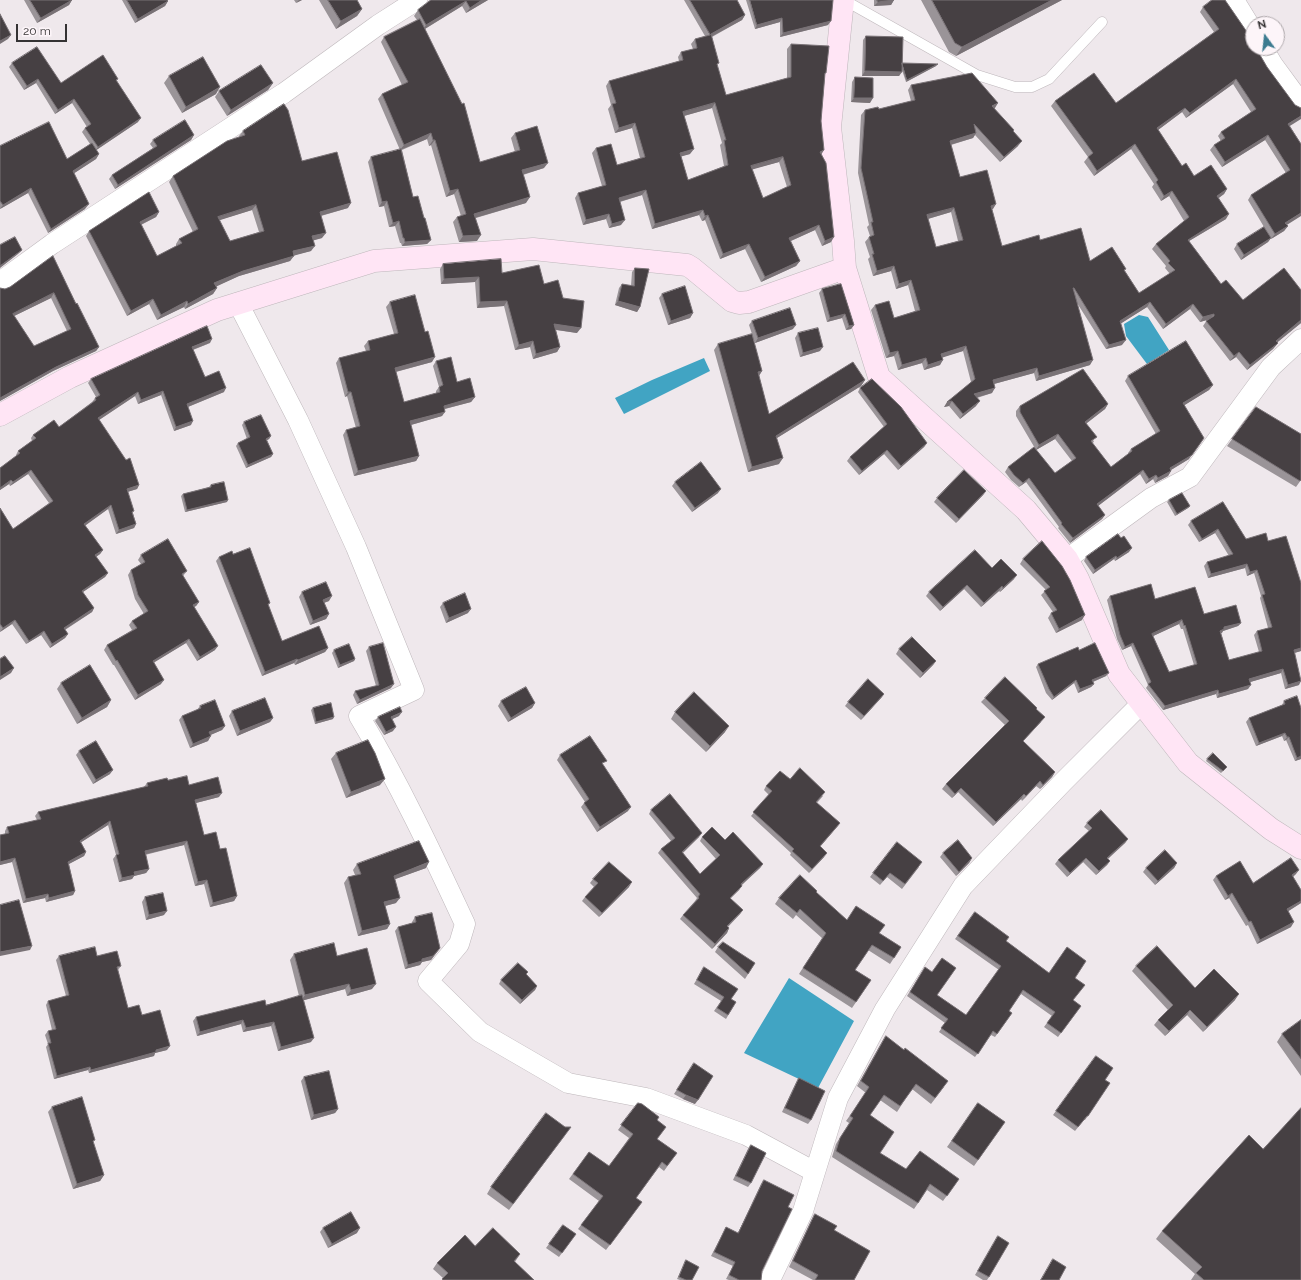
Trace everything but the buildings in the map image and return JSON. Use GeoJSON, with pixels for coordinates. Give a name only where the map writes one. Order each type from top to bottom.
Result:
{"type":"FeatureCollection","features":[{"type":"Feature","properties":{"kind":"main road"},"geometry":{"type":"LineString","coordinates":[[844,0],[830,127],[845,268],[879,377],[1026,510],[1067,558],[1078,579],[1120,674],[1188,763],[1271,829],[1301,848]]}},
{"type":"Feature","properties":{"kind":"main road"},"geometry":{"type":"LineString","coordinates":[[0,415],[70,377],[217,310],[374,261],[533,249],[686,265],[692,268],[732,302],[739,303],[749,302],[845,268]]}},
{"type":"Feature","properties":{"kind":"street"},"geometry":{"type":"LineString","coordinates":[[0,282],[52,244],[284,93],[378,25],[417,0]]}},
{"type":"Feature","properties":{"kind":"street"},"geometry":{"type":"LineString","coordinates":[[1234,0],[1245,18]]}},
{"type":"Feature","properties":{"kind":"street"},"geometry":{"type":"LineString","coordinates":[[1269,56],[1301,103]]}},
{"type":"Feature","properties":{"kind":"street"},"geometry":{"type":"LineString","coordinates":[[238,303],[298,420],[356,547],[414,690],[359,716],[382,754],[428,844],[465,924],[459,944],[428,981],[480,1032],[568,1083],[646,1098],[746,1135],[815,1172]]}},
{"type":"Feature","properties":{"kind":"street"},"geometry":{"type":"LineString","coordinates":[[1067,558],[1152,498],[1190,477],[1271,367],[1301,339]]}},
{"type":"Feature","properties":{"kind":"street"},"geometry":{"type":"LineString","coordinates":[[770,1280],[803,1211],[838,1098],[885,1009],[963,886],[1063,782],[1142,703]]}},
{"type":"Feature","properties":{"kind":"lane"},"geometry":{"type":"LineString","coordinates":[[844,0],[977,75],[1015,87],[1032,87],[1049,79],[1102,22]]}},
{"type":"Feature","properties":{"kind":"water"},"geometry":{"type":"Polygon","coordinates":[[[1139,315],[1148,317],[1169,350],[1147,364],[1126,336],[1124,324],[1139,315]]]}},
{"type":"Feature","properties":{"kind":"water"},"geometry":{"type":"Polygon","coordinates":[[[704,358],[710,371],[624,414],[615,398],[652,380],[704,358]]]}},
{"type":"Feature","properties":{"kind":"water"},"geometry":{"type":"Polygon","coordinates":[[[789,978],[854,1021],[818,1088],[744,1053],[789,978]]]}}]}
